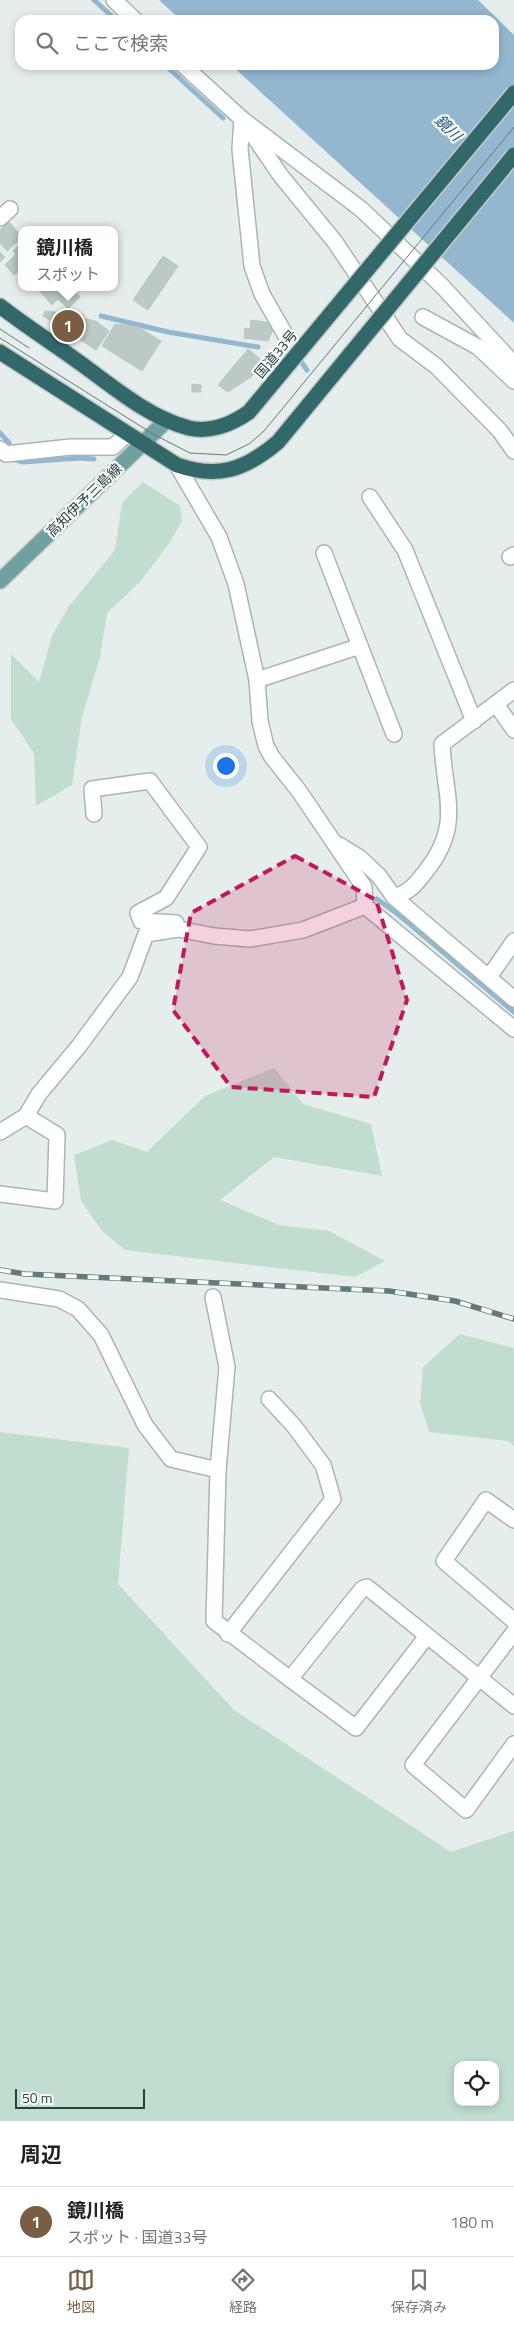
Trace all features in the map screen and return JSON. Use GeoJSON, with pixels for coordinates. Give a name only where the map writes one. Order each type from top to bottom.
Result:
{"type":"FeatureCollection","features":[{"type":"Feature","properties":{"kind":"highway","name":"国道33号"},"geometry":{"type":"LineString","coordinates":[[0,306],[115,390],[167,420],[190,428],[210,429],[234,422],[250,412],[514,93]]}},
{"type":"Feature","properties":{"kind":"highway"},"geometry":{"type":"LineString","coordinates":[[0,352],[177,465],[196,472],[220,472],[242,467],[260,458],[278,442],[514,155]]}},
{"type":"Feature","properties":{"kind":"main road","name":"高知伊予三島線"},"geometry":{"type":"LineString","coordinates":[[0,581],[167,420]]}},
{"type":"Feature","properties":{"kind":"street"},"geometry":{"type":"LineString","coordinates":[[114,0],[130,15]]}},
{"type":"Feature","properties":{"kind":"street"},"geometry":{"type":"LineString","coordinates":[[188,70],[242,119],[362,209],[442,286],[514,364]]}},
{"type":"Feature","properties":{"kind":"street"},"geometry":{"type":"LineString","coordinates":[[242,119],[240,149],[252,266],[262,294],[286,336]]}},
{"type":"Feature","properties":{"kind":"street"},"geometry":{"type":"LineString","coordinates":[[242,119],[281,176],[334,242],[400,339],[436,366],[500,431],[514,451]]}},
{"type":"Feature","properties":{"kind":"street"},"geometry":{"type":"LineString","coordinates":[[423,317],[478,347],[514,381]]}},
{"type":"Feature","properties":{"kind":"street"},"geometry":{"type":"LineString","coordinates":[[0,450],[6,454],[70,447],[114,447],[127,434]]}},
{"type":"Feature","properties":{"kind":"street"},"geometry":{"type":"LineString","coordinates":[[177,465],[219,537],[236,584],[257,680],[262,733],[269,752],[364,887],[365,906],[514,1029]]}},
{"type":"Feature","properties":{"kind":"street"},"geometry":{"type":"LineString","coordinates":[[370,497],[405,550],[474,721]]}},
{"type":"Feature","properties":{"kind":"street"},"geometry":{"type":"LineString","coordinates":[[324,553],[394,734]]}},
{"type":"Feature","properties":{"kind":"street"},"geometry":{"type":"LineString","coordinates":[[257,680],[360,646]]}},
{"type":"Feature","properties":{"kind":"street"},"geometry":{"type":"LineString","coordinates":[[394,897],[412,889],[443,848],[450,819],[442,744],[514,690]]}},
{"type":"Feature","properties":{"kind":"street"},"geometry":{"type":"LineString","coordinates":[[496,704],[514,730]]}},
{"type":"Feature","properties":{"kind":"street"},"geometry":{"type":"LineString","coordinates":[[94,814],[92,789],[150,781],[199,847],[166,898],[138,913],[141,921],[217,926],[228,937]]}},
{"type":"Feature","properties":{"kind":"street"},"geometry":{"type":"LineString","coordinates":[[334,842],[360,858],[379,876],[394,897],[514,999]]}},
{"type":"Feature","properties":{"kind":"street"},"geometry":{"type":"LineString","coordinates":[[0,1132],[26,1116],[39,1094],[79,1046],[130,977],[146,934],[178,930],[250,939],[304,930],[365,906]]}},
{"type":"Feature","properties":{"kind":"street"},"geometry":{"type":"LineString","coordinates":[[489,977],[514,941]]}},
{"type":"Feature","properties":{"kind":"street"},"geometry":{"type":"LineString","coordinates":[[0,1194],[55,1201],[57,1135],[26,1116]]}},
{"type":"Feature","properties":{"kind":"street"},"geometry":{"type":"LineString","coordinates":[[0,1290],[59,1299],[78,1309],[101,1335],[145,1425],[171,1459],[218,1470]]}},
{"type":"Feature","properties":{"kind":"street"},"geometry":{"type":"LineString","coordinates":[[213,1297],[227,1367],[218,1470],[214,1622],[356,1728],[427,1636]]}},
{"type":"Feature","properties":{"kind":"street"},"geometry":{"type":"LineString","coordinates":[[228,1634],[333,1499],[323,1465],[294,1426],[269,1399]]}},
{"type":"Feature","properties":{"kind":"street"},"geometry":{"type":"LineString","coordinates":[[514,1520],[486,1500],[444,1561],[514,1621]]}},
{"type":"Feature","properties":{"kind":"street"},"geometry":{"type":"LineString","coordinates":[[290,1679],[362,1589],[367,1587],[514,1706]]}},
{"type":"Feature","properties":{"kind":"street"},"geometry":{"type":"LineString","coordinates":[[514,1632],[413,1765],[466,1810],[514,1744]]}},
{"type":"Feature","properties":{"kind":"highlighted area"},"geometry":{"type":"Polygon","coordinates":[[[295,856],[376,900],[407,1000],[374,1097],[231,1087],[173,1010],[191,913],[295,856]]]}},
{"type":"Feature","properties":{"kind":"green space"},"geometry":{"type":"Polygon","coordinates":[[[143,482],[180,506],[182,521],[170,542],[140,582],[107,613],[100,657],[82,717],[72,785],[36,806],[34,753],[11,719],[11,654],[39,682],[52,636],[69,606],[115,550],[122,503],[143,482]]]}},
{"type":"Feature","properties":{"kind":"green space"},"geometry":{"type":"Polygon","coordinates":[[[274,1068],[303,1104],[371,1124],[382,1176],[274,1157],[220,1200],[279,1225],[329,1231],[385,1261],[355,1277],[125,1250],[103,1232],[81,1201],[74,1155],[112,1140],[147,1152],[205,1096],[274,1068]]]}},
{"type":"Feature","properties":{"kind":"green space"},"geometry":{"type":"Polygon","coordinates":[[[460,1334],[514,1348],[514,1446],[508,1441],[429,1432],[420,1403],[423,1367],[460,1334]]]}},
{"type":"Feature","properties":{"kind":"green space"},"geometry":{"type":"Polygon","coordinates":[[[0,1432],[129,1448],[118,1584],[234,1710],[451,1852],[514,1831],[514,2121],[0,2121],[0,1432]]]}},
{"type":"Feature","properties":{"kind":"water"},"geometry":{"type":"Polygon","coordinates":[[[159,0],[478,0],[493,15],[176,15],[159,0]]]}},
{"type":"Feature","properties":{"kind":"water","name":"鏡川"},"geometry":{"type":"Polygon","coordinates":[[[499,20],[514,35],[514,323],[236,70],[499,70],[499,20]]]}},
{"type":"Feature","properties":{"kind":"building"},"geometry":{"type":"Polygon","coordinates":[[[9,222],[18,232],[18,241],[7,251],[0,243],[0,230],[9,222]]]}},
{"type":"Feature","properties":{"kind":"building"},"geometry":{"type":"Polygon","coordinates":[[[18,246],[18,272],[14,275],[5,265],[16,254],[13,251],[18,246]]]}},
{"type":"Feature","properties":{"kind":"building"},"geometry":{"type":"Polygon","coordinates":[[[0,252],[5,257],[0,262],[0,252]]]}},
{"type":"Feature","properties":{"kind":"building"},"geometry":{"type":"Polygon","coordinates":[[[163,256],[178,266],[148,310],[133,300],[163,256]]]}},
{"type":"Feature","properties":{"kind":"building"},"geometry":{"type":"Polygon","coordinates":[[[40,291],[75,291],[80,297],[68,309],[58,299],[52,305],[40,291]]]}},
{"type":"Feature","properties":{"kind":"building"},"geometry":{"type":"Polygon","coordinates":[[[45,311],[84,315],[84,318],[73,335],[43,316],[45,311]]]}},
{"type":"Feature","properties":{"kind":"building"},"geometry":{"type":"Polygon","coordinates":[[[84,318],[98,322],[84,342],[73,335],[84,318]]]}},
{"type":"Feature","properties":{"kind":"building"},"geometry":{"type":"Polygon","coordinates":[[[251,320],[271,323],[273,330],[268,341],[244,338],[245,328],[250,329],[251,320]]]}},
{"type":"Feature","properties":{"kind":"building"},"geometry":{"type":"Polygon","coordinates":[[[98,323],[109,331],[96,350],[84,342],[98,323]]]}},
{"type":"Feature","properties":{"kind":"building"},"geometry":{"type":"Polygon","coordinates":[[[115,324],[138,327],[161,341],[142,371],[102,346],[115,324]]]}},
{"type":"Feature","properties":{"kind":"building"},"geometry":{"type":"Polygon","coordinates":[[[248,349],[264,362],[251,377],[228,392],[218,385],[248,349]]]}},
{"type":"Feature","properties":{"kind":"building"},"geometry":{"type":"Polygon","coordinates":[[[192,384],[201,385],[201,392],[192,392],[192,384]]]}},
{"type":"Feature","properties":{"kind":"waterway"},"geometry":{"type":"LineString","coordinates":[[94,0],[110,15]]}},
{"type":"Feature","properties":{"kind":"waterway"},"geometry":{"type":"LineString","coordinates":[[170,70],[223,118]]}},
{"type":"Feature","properties":{"kind":"waterway"},"geometry":{"type":"LineString","coordinates":[[101,316],[168,332],[258,347]]}},
{"type":"Feature","properties":{"kind":"waterway"},"geometry":{"type":"LineString","coordinates":[[297,356],[307,370]]}},
{"type":"Feature","properties":{"kind":"waterway"},"geometry":{"type":"LineString","coordinates":[[0,433],[9,443]]}},
{"type":"Feature","properties":{"kind":"waterway"},"geometry":{"type":"LineString","coordinates":[[16,460],[23,462],[80,458],[94,459]]}},
{"type":"Feature","properties":{"kind":"waterway"},"geometry":{"type":"LineString","coordinates":[[377,899],[399,915],[514,1012]]}},
{"type":"Feature","properties":{"kind":"tram line"},"geometry":{"type":"LineString","coordinates":[[0,338],[153,434],[190,453],[226,455],[249,444],[264,431],[514,127]]}},
{"type":"Feature","properties":{"kind":"tram line"},"geometry":{"type":"LineString","coordinates":[[0,329],[29,348]]}},
{"type":"Feature","properties":{"kind":"railway"},"geometry":{"type":"LineString","coordinates":[[0,1270],[25,1274],[389,1291],[455,1301],[514,1319]]}},
{"type":"Feature","properties":{"kind":"place","name":"鏡川橋"},"geometry":{"type":"Point","coordinates":[68,326]}}]}
